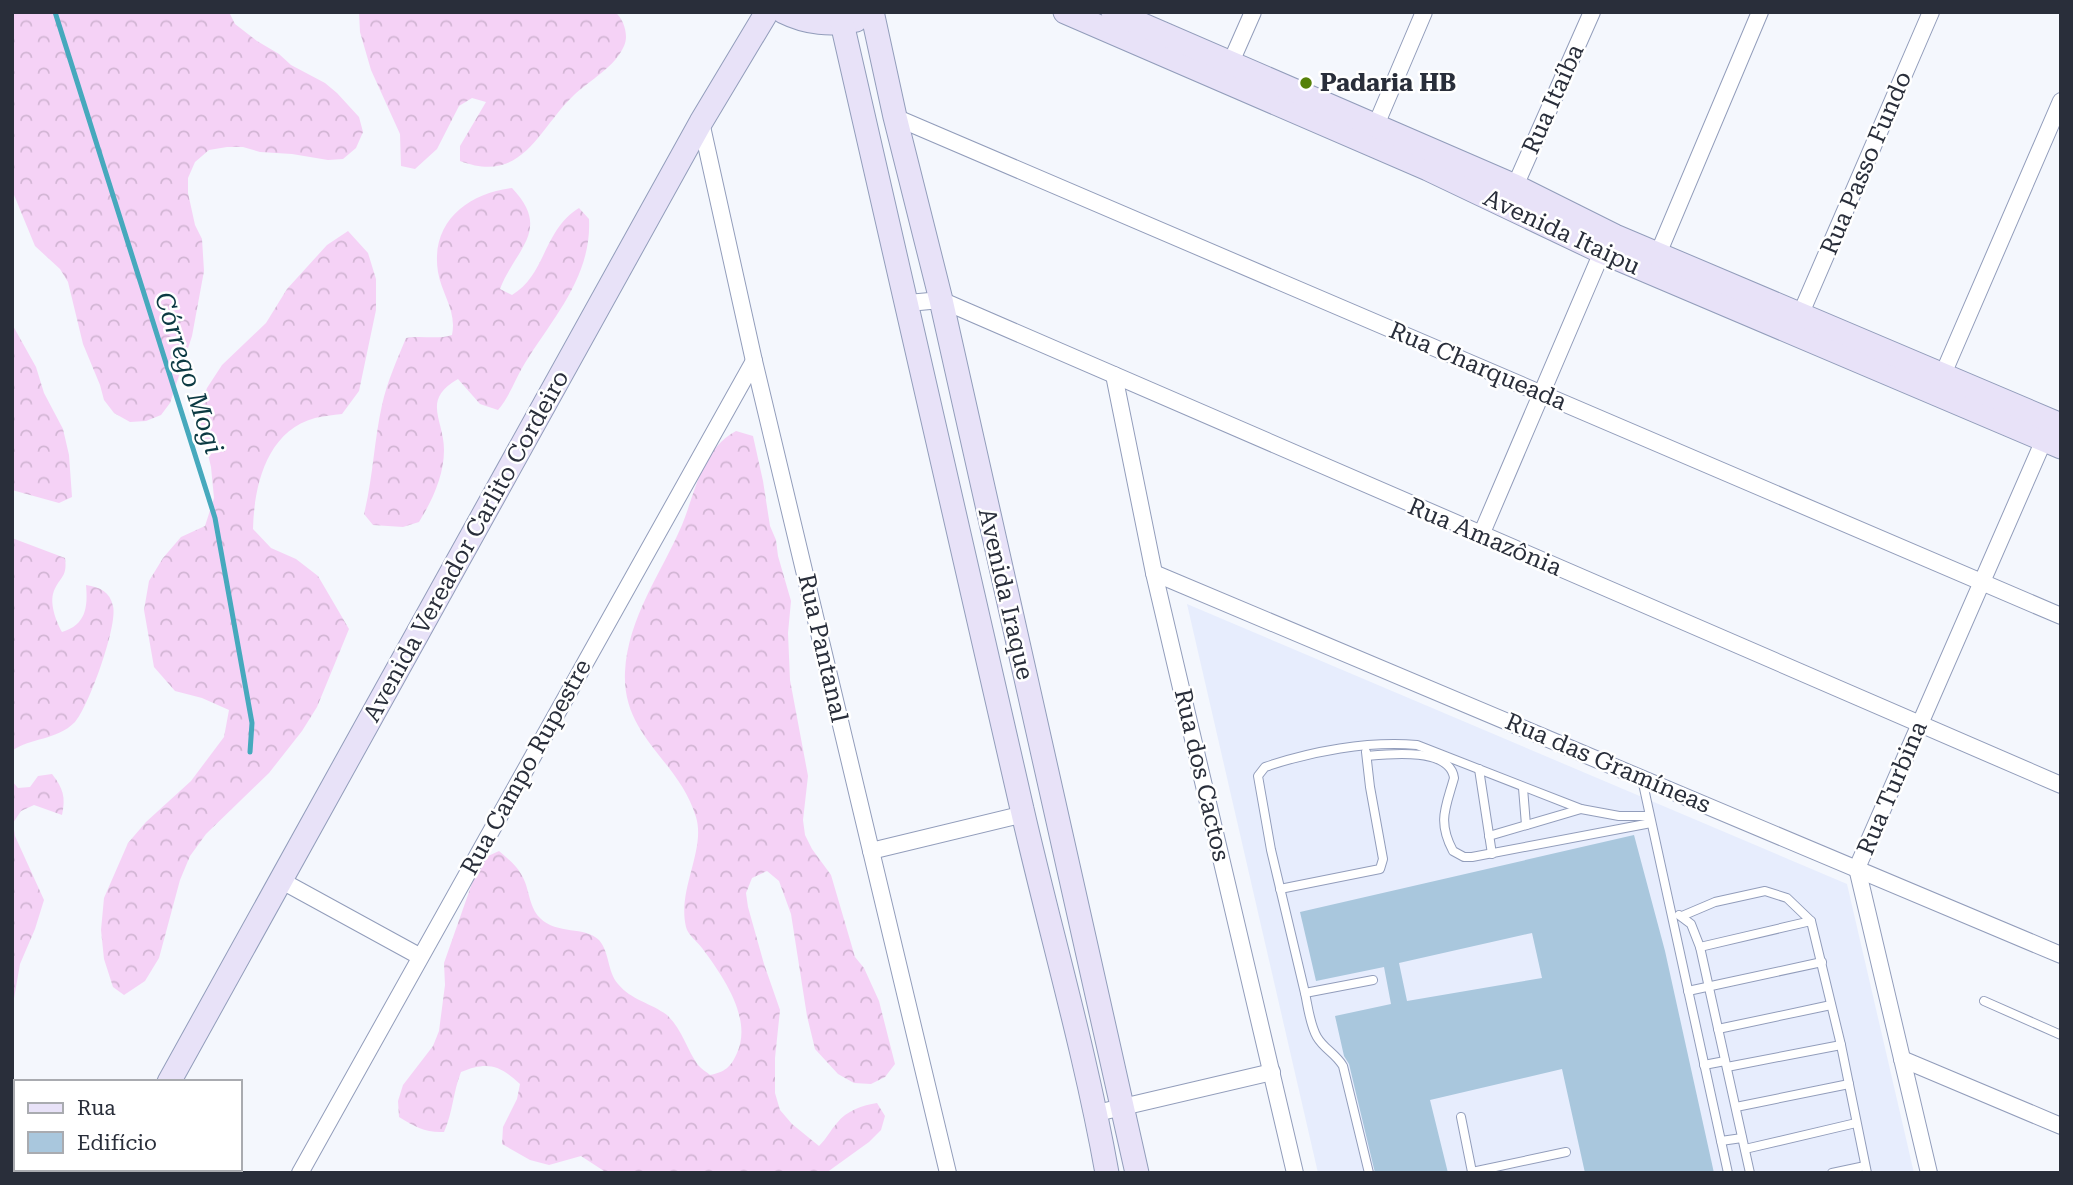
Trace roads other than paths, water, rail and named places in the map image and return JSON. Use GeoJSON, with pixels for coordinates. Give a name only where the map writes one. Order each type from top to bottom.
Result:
{"type":"FeatureCollection","features":[{"type":"Feature","properties":{"kind":"street","name":"Avenida Vereador Carlito Cordeiro"},"geometry":{"type":"LineString","coordinates":[[170,1080],[701,122],[767,12]]}},
{"type":"Feature","properties":{"kind":"street"},"geometry":{"type":"LineString","coordinates":[[784,12],[817,23],[842,23],[876,14]]}},
{"type":"Feature","properties":{"kind":"street","name":"Avenida Itaipu"},"geometry":{"type":"LineString","coordinates":[[1065,12],[1227,72],[1372,134],[1515,186],[1608,244]]}},
{"type":"Feature","properties":{"kind":"street","name":"Avenida Itaipu"},"geometry":{"type":"LineString","coordinates":[[1113,12],[1227,72]]}},
{"type":"Feature","properties":{"kind":"street"},"geometry":{"type":"LineString","coordinates":[[1227,72],[1253,12]]}},
{"type":"Feature","properties":{"kind":"street"},"geometry":{"type":"LineString","coordinates":[[1372,134],[1424,12]]}},
{"type":"Feature","properties":{"kind":"street","name":"Rua Itaíba"},"geometry":{"type":"LineString","coordinates":[[1515,186],[1592,12]]}},
{"type":"Feature","properties":{"kind":"street"},"geometry":{"type":"LineString","coordinates":[[1654,263],[1760,12]]}},
{"type":"Feature","properties":{"kind":"street","name":"Rua Passo Fundo"},"geometry":{"type":"LineString","coordinates":[[1801,313],[1931,12]]}},
{"type":"Feature","properties":{"kind":"street","name":"Avenida Iraque"},"geometry":{"type":"LineString","coordinates":[[876,14],[895,117],[941,300],[1137,1173]]}},
{"type":"Feature","properties":{"kind":"street","name":"Avenida Iraque"},"geometry":{"type":"LineString","coordinates":[[842,23],[1024,814],[1097,1113],[1107,1173]]}},
{"type":"Feature","properties":{"kind":"street"},"geometry":{"type":"LineString","coordinates":[[1943,374],[2061,101]]}},
{"type":"Feature","properties":{"kind":"street","name":"Rua Charqueada"},"geometry":{"type":"LineString","coordinates":[[895,117],[2061,616]]}},
{"type":"Feature","properties":{"kind":"street","name":"Rua Pantanal"},"geometry":{"type":"LineString","coordinates":[[701,122],[754,362],[948,1173]]}},
{"type":"Feature","properties":{"kind":"street","name":"Avenida Itaipu"},"geometry":{"type":"LineString","coordinates":[[1372,134],[1428,169],[2054,433]]}},
{"type":"Feature","properties":{"kind":"street"},"geometry":{"type":"LineString","coordinates":[[1481,535],[1608,244]]}},
{"type":"Feature","properties":{"kind":"street","name":"Avenida Itaipu"},"geometry":{"type":"LineString","coordinates":[[1654,263],[1801,313],[1943,374],[2054,433]]}},
{"type":"Feature","properties":{"kind":"street","name":"Rua Amazônia"},"geometry":{"type":"LineString","coordinates":[[908,303],[941,300],[2061,785]]}},
{"type":"Feature","properties":{"kind":"street","name":"Rua Campo Rupestre"},"geometry":{"type":"LineString","coordinates":[[300,1173],[754,362]]}},
{"type":"Feature","properties":{"kind":"street","name":"Rua dos Cactos"},"geometry":{"type":"LineString","coordinates":[[1114,375],[1154,573],[1296,1173]]}},
{"type":"Feature","properties":{"kind":"street","name":"Rua Turbina"},"geometry":{"type":"LineString","coordinates":[[1929,1173],[1857,868],[1981,582],[2054,433]]}},
{"type":"Feature","properties":{"kind":"street","name":"Rua das Gramíneas"},"geometry":{"type":"LineString","coordinates":[[1154,573],[2061,955]]}},
{"type":"Feature","properties":{"kind":"street"},"geometry":{"type":"LineString","coordinates":[[871,850],[1024,814]]}},
{"type":"Feature","properties":{"kind":"street"},"geometry":{"type":"LineString","coordinates":[[282,881],[419,957]]}},
{"type":"Feature","properties":{"kind":"street"},"geometry":{"type":"LineString","coordinates":[[1902,1059],[2061,1126]]}},
{"type":"Feature","properties":{"kind":"street"},"geometry":{"type":"LineString","coordinates":[[1097,1113],[1272,1072]]}},
{"type":"Feature","properties":{"kind":"lane"},"geometry":{"type":"LineString","coordinates":[[1369,1173],[1343,1066],[1316,1036],[1304,993],[1263,807],[1258,776],[1265,767],[1334,750],[1397,743],[1416,745],[1581,810],[1650,820]]}},
{"type":"Feature","properties":{"kind":"lane"},"geometry":{"type":"LineString","coordinates":[[1280,889],[1380,869],[1383,859],[1370,787],[1366,746]]}},
{"type":"Feature","properties":{"kind":"lane"},"geometry":{"type":"LineString","coordinates":[[1367,756],[1410,753],[1423,755],[1446,765],[1453,772],[1454,778],[1443,813],[1447,839],[1453,850],[1464,857],[1650,820]]}},
{"type":"Feature","properties":{"kind":"lane"},"geometry":{"type":"LineString","coordinates":[[1479,769],[1492,853]]}},
{"type":"Feature","properties":{"kind":"lane"},"geometry":{"type":"LineString","coordinates":[[1642,777],[1728,1173]]}},
{"type":"Feature","properties":{"kind":"lane"},"geometry":{"type":"LineString","coordinates":[[1523,788],[1526,825]]}},
{"type":"Feature","properties":{"kind":"lane"},"geometry":{"type":"LineString","coordinates":[[1489,836],[1581,810]]}},
{"type":"Feature","properties":{"kind":"lane"},"geometry":{"type":"LineString","coordinates":[[1682,916],[1715,902],[1765,891],[1787,898],[1811,921],[1866,1169],[1832,1173]]}},
{"type":"Feature","properties":{"kind":"lane"},"geometry":{"type":"LineString","coordinates":[[1670,910],[1691,924],[1700,947],[1750,1173]]}},
{"type":"Feature","properties":{"kind":"lane"},"geometry":{"type":"LineString","coordinates":[[1700,947],[1811,921]]}},
{"type":"Feature","properties":{"kind":"lane"},"geometry":{"type":"LineString","coordinates":[[1688,991],[1822,962]]}},
{"type":"Feature","properties":{"kind":"lane"},"geometry":{"type":"LineString","coordinates":[[1304,993],[1373,980]]}},
{"type":"Feature","properties":{"kind":"lane"},"geometry":{"type":"LineString","coordinates":[[1984,1001],[2061,1035]]}},
{"type":"Feature","properties":{"kind":"lane"},"geometry":{"type":"LineString","coordinates":[[1718,1029],[1831,1005]]}},
{"type":"Feature","properties":{"kind":"lane"},"geometry":{"type":"LineString","coordinates":[[1704,1065],[1726,1064],[1840,1045]]}},
{"type":"Feature","properties":{"kind":"lane"},"geometry":{"type":"LineString","coordinates":[[1735,1107],[1849,1084]]}},
{"type":"Feature","properties":{"kind":"lane"},"geometry":{"type":"LineString","coordinates":[[1461,1118],[1472,1172],[1489,1171],[1566,1152]]}},
{"type":"Feature","properties":{"kind":"lane"},"geometry":{"type":"LineString","coordinates":[[1745,1149],[1856,1123]]}},
{"type":"Feature","properties":{"kind":"lane"},"geometry":{"type":"LineString","coordinates":[[1721,1140],[1742,1138]]}},
{"type":"Feature","properties":{"kind":"waterway","name":"Córrego Mogi"},"geometry":{"type":"LineString","coordinates":[[55,12],[215,518],[252,723],[250,752]]}},
{"type":"Feature","properties":{"kind":"place","name":"Padaria HB"},"geometry":{"type":"Point","coordinates":[1306,83]}}]}
